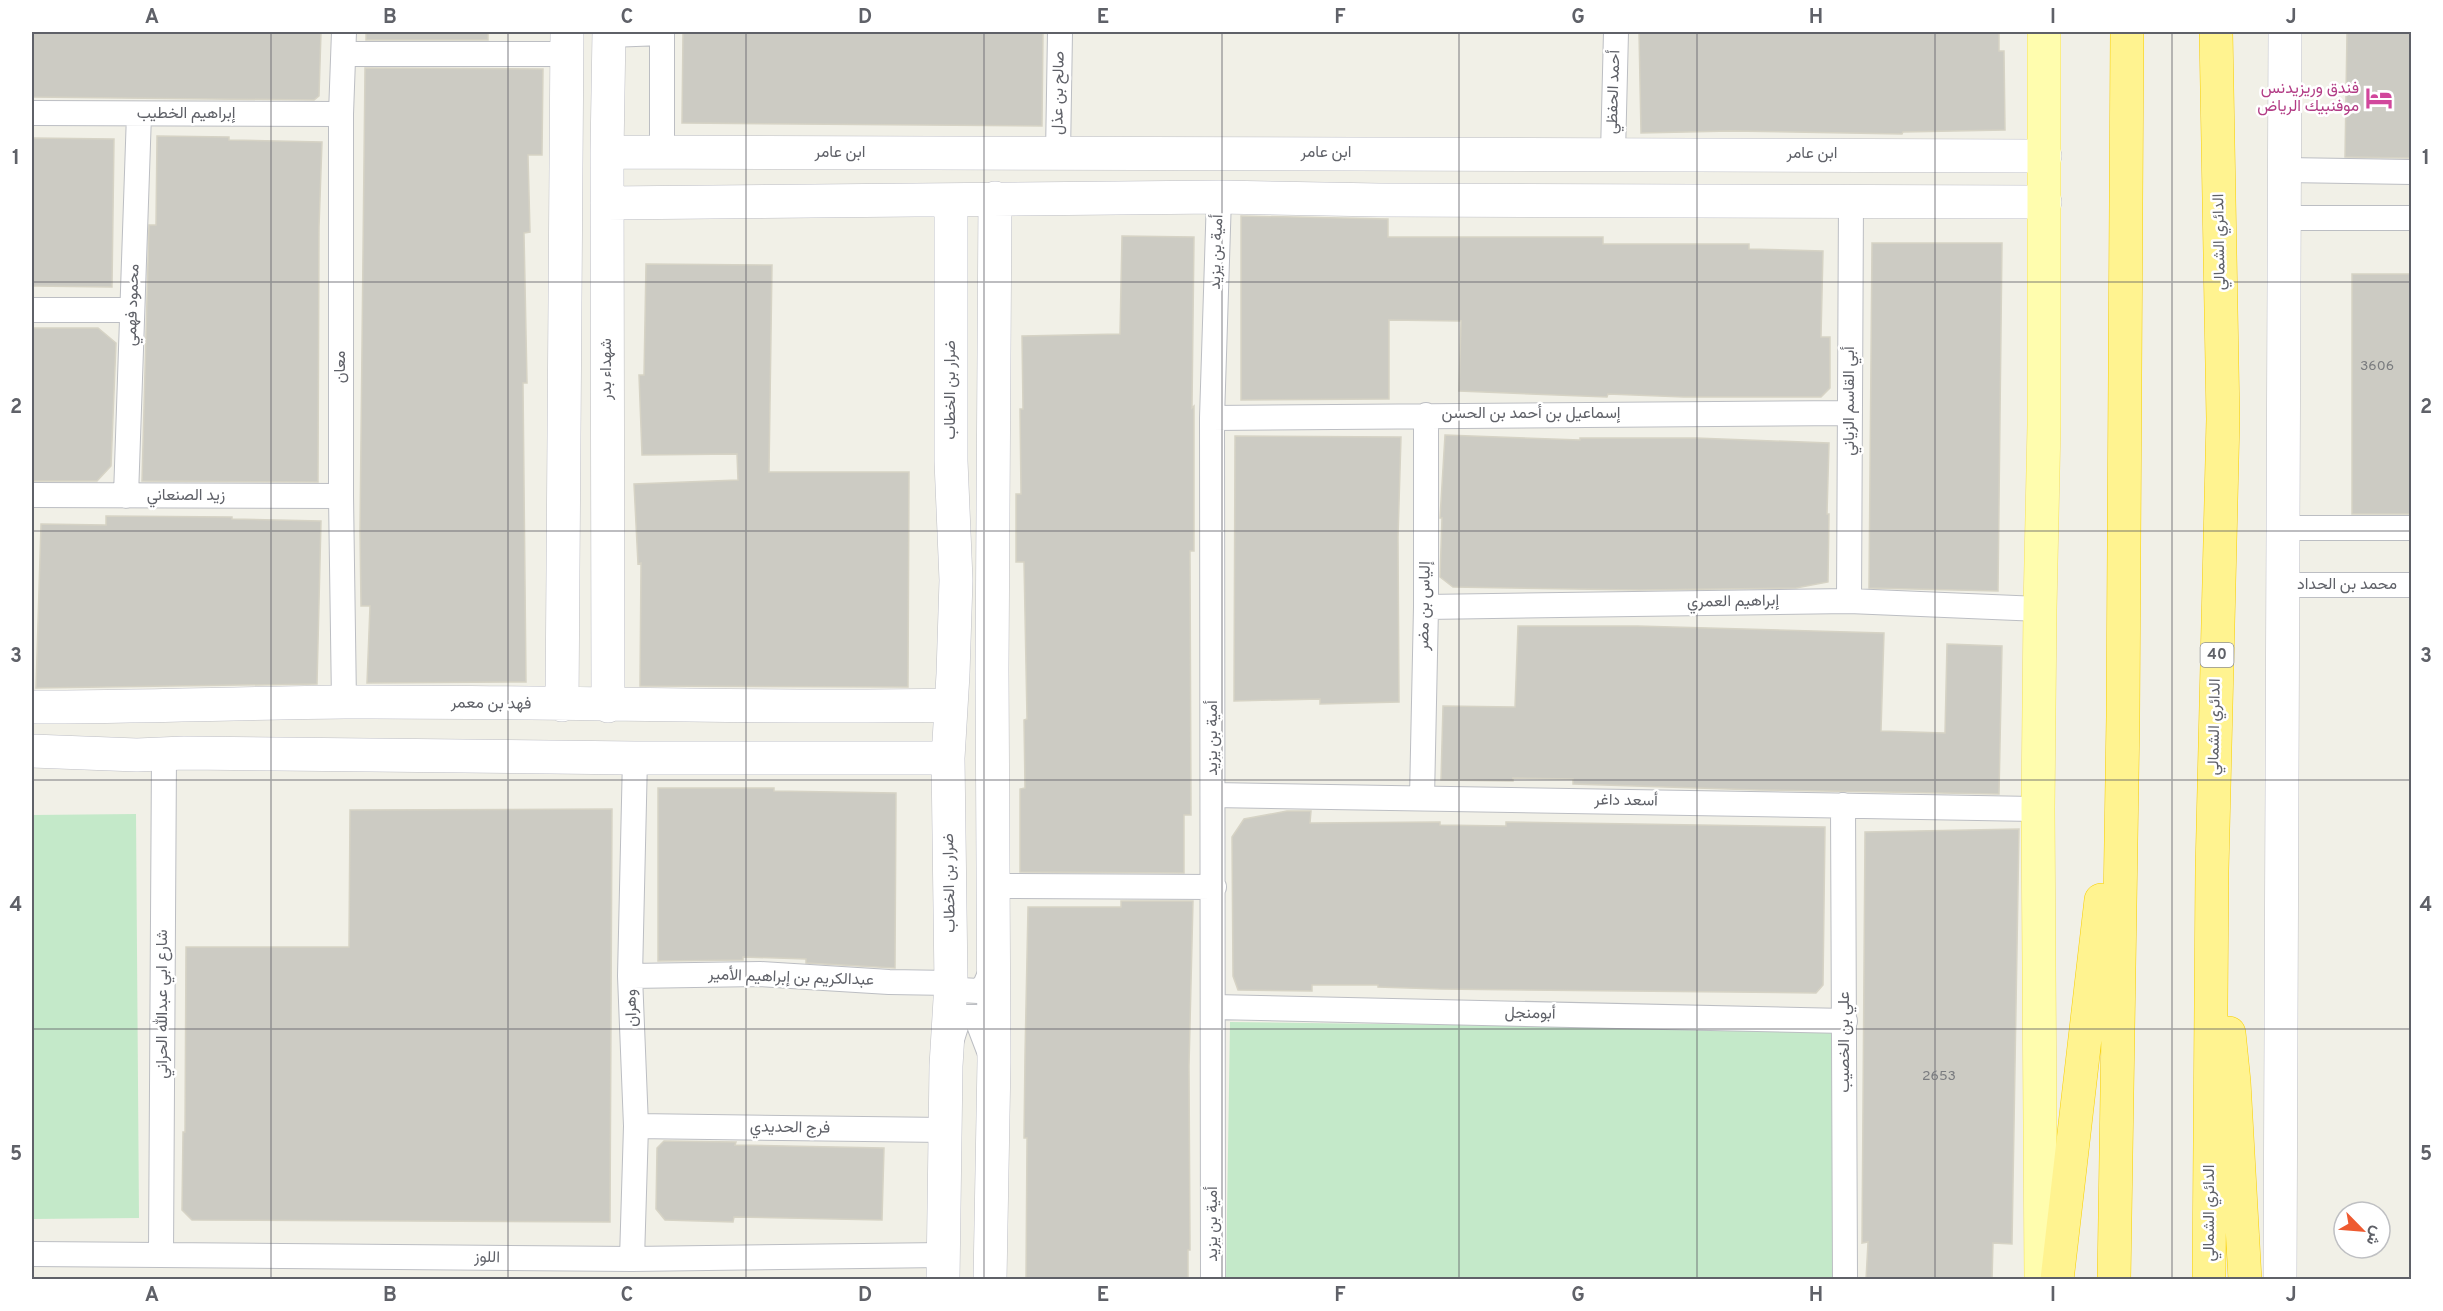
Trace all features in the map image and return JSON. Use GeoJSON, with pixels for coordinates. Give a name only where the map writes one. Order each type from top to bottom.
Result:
{"type":"FeatureCollection","features":[{"type":"Feature","properties":{"kind":"highway"},"geometry":{"type":"LineString","coordinates":[[2109,32],[2126,272]]}},
{"type":"Feature","properties":{"kind":"highway"},"geometry":{"type":"LineString","coordinates":[[2114,1280],[2123,717],[2127,32]]}},
{"type":"Feature","properties":{"kind":"highway","name":"الدائري الشمالي"},"geometry":{"type":"LineString","coordinates":[[2209,1280],[2212,870],[2223,419],[2216,32]]}},
{"type":"Feature","properties":{"kind":"highway"},"geometry":{"type":"LineString","coordinates":[[2057,1280],[2123,717]]}},
{"type":"Feature","properties":{"kind":"highway"},"geometry":{"type":"LineString","coordinates":[[2212,870],[2234,1082],[2245,1280]]}},
{"type":"Feature","properties":{"kind":"main road"},"geometry":{"type":"LineString","coordinates":[[2041,1280],[2038,809],[2044,425],[2044,32]]}},
{"type":"Feature","properties":{"kind":"street"},"geometry":{"type":"LineString","coordinates":[[609,33],[662,32],[662,152]]}},
{"type":"Feature","properties":{"kind":"street","name":"صالح بن عذل"},"geometry":{"type":"LineString","coordinates":[[1058,154],[1060,32]]}},
{"type":"Feature","properties":{"kind":"street","name":"أحمد الحفظي"},"geometry":{"type":"LineString","coordinates":[[1612,153],[1616,32]]}},
{"type":"Feature","properties":{"kind":"street"},"geometry":{"type":"LineString","coordinates":[[2280,1280],[2285,32]]}},
{"type":"Feature","properties":{"kind":"street","name":"شهداء بدر"},"geometry":{"type":"LineString","coordinates":[[608,706],[607,152],[609,33]]}},
{"type":"Feature","properties":{"kind":"street"},"geometry":{"type":"LineString","coordinates":[[344,43],[567,43],[562,705]]}},
{"type":"Feature","properties":{"kind":"street","name":"معان"},"geometry":{"type":"LineString","coordinates":[[344,43],[341,114],[341,495],[344,702]]}},
{"type":"Feature","properties":{"kind":"street","name":"إبراهيم الخطيب"},"geometry":{"type":"LineString","coordinates":[[32,113],[341,114]]}},
{"type":"Feature","properties":{"kind":"street","name":"محمود فهمي"},"geometry":{"type":"LineString","coordinates":[[126,496],[139,114]]}},
{"type":"Feature","properties":{"kind":"street","name":"ابن عامر"},"geometry":{"type":"LineString","coordinates":[[607,152],[2044,156]]}},
{"type":"Feature","properties":{"kind":"street"},"geometry":{"type":"LineString","coordinates":[[1290,199],[1297,199],[1310,193],[1316,181],[1312,161],[1307,156],[1293,153]]}},
{"type":"Feature","properties":{"kind":"street"},"geometry":{"type":"LineString","coordinates":[[1379,200],[1360,192],[1355,172],[1361,160],[1366,156],[1380,153]]}},
{"type":"Feature","properties":{"kind":"street"},"geometry":{"type":"LineString","coordinates":[[2285,170],[2412,172]]}},
{"type":"Feature","properties":{"kind":"street"},"geometry":{"type":"LineString","coordinates":[[607,203],[1219,197],[1379,200],[2045,202]]}},
{"type":"Feature","properties":{"kind":"street","name":"أمية بن يزيد"},"geometry":{"type":"LineString","coordinates":[[1213,1280],[1212,418],[1219,197]]}},
{"type":"Feature","properties":{"kind":"street","name":"ضرار بن الخطاب"},"geometry":{"type":"LineString","coordinates":[[990,1280],[994,1061],[992,669],[995,198]]}},
{"type":"Feature","properties":{"kind":"street","name":"ضرار بن الخطاب"},"geometry":{"type":"LineString","coordinates":[[943,1267],[946,1066],[951,984],[948,758],[956,580],[951,461],[951,200]]}},
{"type":"Feature","properties":{"kind":"street","name":"أبي القاسم الزياني"},"geometry":{"type":"LineString","coordinates":[[1849,601],[1851,201]]}},
{"type":"Feature","properties":{"kind":"street"},"geometry":{"type":"LineString","coordinates":[[2284,218],[2412,218]]}},
{"type":"Feature","properties":{"kind":"street"},"geometry":{"type":"LineString","coordinates":[[32,310],[132,310]]}},
{"type":"Feature","properties":{"kind":"street","name":"إسماعيل بن أحمد بن الحسن"},"geometry":{"type":"LineString","coordinates":[[1212,418],[1850,413]]}},
{"type":"Feature","properties":{"kind":"street","name":"إلياس بن مضر"},"geometry":{"type":"LineString","coordinates":[[1422,798],[1426,607],[1426,415]]}},
{"type":"Feature","properties":{"kind":"street","name":"زيد الصنعاني"},"geometry":{"type":"LineString","coordinates":[[32,495],[341,495]]}},
{"type":"Feature","properties":{"kind":"street"},"geometry":{"type":"LineString","coordinates":[[2283,528],[2412,528]]}},
{"type":"Feature","properties":{"kind":"street","name":"ضرار بن الخطاب"},"geometry":{"type":"LineString","coordinates":[[956,580],[969,604],[985,596],[993,566]]}},
{"type":"Feature","properties":{"kind":"street","name":"محمد بن الحداد"},"geometry":{"type":"LineString","coordinates":[[2283,585],[2412,585]]}},
{"type":"Feature","properties":{"kind":"street","name":"إبراهيم العمري"},"geometry":{"type":"LineString","coordinates":[[1426,607],[1849,601],[2040,609]]}},
{"type":"Feature","properties":{"kind":"street","name":"ضرار بن الخطاب"},"geometry":{"type":"LineString","coordinates":[[951,690],[957,641],[961,632],[968,630],[986,637],[992,669]]}},
{"type":"Feature","properties":{"kind":"street"},"geometry":{"type":"LineString","coordinates":[[562,672],[585,690],[608,674]]}},
{"type":"Feature","properties":{"kind":"street","name":"فهد بن معمر"},"geometry":{"type":"LineString","coordinates":[[32,706],[137,707],[344,702],[608,706],[913,706],[951,690]]}},
{"type":"Feature","properties":{"kind":"street"},"geometry":{"type":"LineString","coordinates":[[162,754],[165,737],[176,706]]}},
{"type":"Feature","properties":{"kind":"street"},"geometry":{"type":"LineString","coordinates":[[912,757],[928,732],[913,706]]}},
{"type":"Feature","properties":{"kind":"street"},"geometry":{"type":"LineString","coordinates":[[137,707],[162,754]]}},
{"type":"Feature","properties":{"kind":"street"},"geometry":{"type":"LineString","coordinates":[[32,751],[635,758],[948,758]]}},
{"type":"Feature","properties":{"kind":"street","name":"شارع ابي عبدالله الحراني"},"geometry":{"type":"LineString","coordinates":[[161,1254],[162,754]]}},
{"type":"Feature","properties":{"kind":"street","name":"وهران"},"geometry":{"type":"LineString","coordinates":[[632,1259],[636,1126],[630,976],[635,758]]}},
{"type":"Feature","properties":{"kind":"street","name":"أسعد داغر"},"geometry":{"type":"LineString","coordinates":[[1213,795],[2038,809]]}},
{"type":"Feature","properties":{"kind":"street","name":"علي بن الخصيب"},"geometry":{"type":"LineString","coordinates":[[1843,805],[1845,1280]]}},
{"type":"Feature","properties":{"kind":"street"},"geometry":{"type":"LineString","coordinates":[[993,886],[1214,887]]}},
{"type":"Feature","properties":{"kind":"street"},"geometry":{"type":"LineString","coordinates":[[951,984],[961,990],[978,990],[985,985],[992,969]]}},
{"type":"Feature","properties":{"kind":"street","name":"عبدالكريم بن إبراهيم الأمير"},"geometry":{"type":"LineString","coordinates":[[630,976],[760,974],[951,984]]}},
{"type":"Feature","properties":{"kind":"street","name":"أبومنجل"},"geometry":{"type":"LineString","coordinates":[[1214,1007],[1845,1021]]}},
{"type":"Feature","properties":{"kind":"street","name":"ضرار بن الخطاب"},"geometry":{"type":"LineString","coordinates":[[946,1066],[959,1017],[976,1017],[994,1061]]}},
{"type":"Feature","properties":{"kind":"street","name":"فرج الحديدي"},"geometry":{"type":"LineString","coordinates":[[636,1126],[945,1130]]}},
{"type":"Feature","properties":{"kind":"street","name":"اللوز"},"geometry":{"type":"LineString","coordinates":[[32,1254],[161,1254],[506,1269],[632,1259],[724,1268],[943,1267]]}},
{"type":"Feature","properties":{"kind":"green space"},"geometry":{"type":"Polygon","coordinates":[[[136,814],[139,1218],[32,1219],[32,815],[136,814]]]}},
{"type":"Feature","properties":{"kind":"green space"},"geometry":{"type":"Polygon","coordinates":[[[1230,1022],[1837,1030],[1832,1279],[1226,1280],[1230,1022]]]}},
{"type":"Feature","properties":{"kind":"building"},"geometry":{"type":"Polygon","coordinates":[[[32,32],[321,32],[319,96],[314,100],[32,97],[32,32]]]}},
{"type":"Feature","properties":{"kind":"building"},"geometry":{"type":"Polygon","coordinates":[[[366,32],[488,32],[488,40],[366,40],[366,32]]]}},
{"type":"Feature","properties":{"kind":"building"},"geometry":{"type":"Polygon","coordinates":[[[683,32],[1043,32],[1042,126],[682,123],[683,32]]]}},
{"type":"Feature","properties":{"kind":"building"},"geometry":{"type":"Polygon","coordinates":[[[1639,32],[1999,32],[1999,51],[2004,51],[2005,130],[1903,132],[1902,134],[1731,131],[1641,133],[1639,32]]]}},
{"type":"Feature","properties":{"kind":"building","name":"فندق وريزيدنس موفنبيك الرياض"},"geometry":{"type":"Polygon","coordinates":[[[2347,32],[2412,32],[2412,158],[2345,157],[2347,32]]]}},
{"type":"Feature","properties":{"kind":"building"},"geometry":{"type":"Polygon","coordinates":[[[365,68],[543,69],[542,155],[528,155],[530,232],[524,233],[527,383],[523,383],[526,682],[367,683],[370,606],[361,606],[360,531],[365,68]]]}},
{"type":"Feature","properties":{"kind":"building"},"geometry":{"type":"Polygon","coordinates":[[[157,136],[322,142],[319,227],[318,482],[142,481],[149,225],[156,225],[157,136]]]}},
{"type":"Feature","properties":{"kind":"building"},"geometry":{"type":"Polygon","coordinates":[[[32,138],[114,139],[112,287],[32,286],[32,138]]]}},
{"type":"Feature","properties":{"kind":"building"},"geometry":{"type":"Polygon","coordinates":[[[1241,216],[1388,219],[1388,237],[1603,237],[1603,244],[1749,244],[1749,249],[1823,251],[1821,337],[1830,337],[1830,388],[1821,397],[1684,397],[1608,394],[1607,397],[1459,391],[1461,321],[1389,320],[1389,399],[1241,400],[1241,216]]]}},
{"type":"Feature","properties":{"kind":"building"},"geometry":{"type":"Polygon","coordinates":[[[1122,236],[1194,237],[1192,408],[1194,406],[1194,551],[1190,551],[1191,815],[1184,815],[1184,873],[1020,872],[1020,789],[1025,788],[1024,720],[1027,719],[1024,562],[1016,562],[1016,494],[1021,494],[1022,336],[1120,334],[1122,236]]]}},
{"type":"Feature","properties":{"kind":"building"},"geometry":{"type":"Polygon","coordinates":[[[1872,243],[2002,243],[1998,591],[1869,588],[1872,243]]]}},
{"type":"Feature","properties":{"kind":"building"},"geometry":{"type":"Polygon","coordinates":[[[646,264],[772,265],[769,472],[909,472],[908,687],[640,686],[641,563],[638,564],[634,484],[738,480],[737,454],[642,455],[639,375],[644,375],[646,264]]]}},
{"type":"Feature","properties":{"kind":"building"},"geometry":{"type":"Polygon","coordinates":[[[2352,274],[2412,274],[2412,514],[2352,514],[2352,274]]]}},
{"type":"Feature","properties":{"kind":"building"},"geometry":{"type":"Polygon","coordinates":[[[32,328],[98,328],[116,343],[111,466],[97,481],[32,481],[32,328]]]}},
{"type":"Feature","properties":{"kind":"building"},"geometry":{"type":"Polygon","coordinates":[[[1445,435],[1580,440],[1580,438],[1696,438],[1829,443],[1828,582],[1796,588],[1639,590],[1453,587],[1440,577],[1442,518],[1440,518],[1445,435]]]}},
{"type":"Feature","properties":{"kind":"building"},"geometry":{"type":"Polygon","coordinates":[[[1235,436],[1401,437],[1398,537],[1399,702],[1320,704],[1320,699],[1234,701],[1235,436]]]}},
{"type":"Feature","properties":{"kind":"building"},"geometry":{"type":"Polygon","coordinates":[[[106,516],[232,517],[232,519],[321,521],[317,684],[36,688],[41,524],[106,525],[106,516]]]}},
{"type":"Feature","properties":{"kind":"building"},"geometry":{"type":"Polygon","coordinates":[[[1518,626],[1637,626],[1884,633],[1881,731],[1945,733],[1947,644],[2002,646],[1999,794],[1573,784],[1573,779],[1441,780],[1443,706],[1515,707],[1518,626]]]}},
{"type":"Feature","properties":{"kind":"building"},"geometry":{"type":"Polygon","coordinates":[[[658,788],[774,788],[774,791],[896,793],[895,968],[806,963],[806,959],[743,957],[743,960],[658,961],[658,788]]]}},
{"type":"Feature","properties":{"kind":"building"},"geometry":{"type":"Polygon","coordinates":[[[612,809],[610,1222],[192,1220],[182,1210],[183,1132],[185,1132],[186,947],[349,947],[350,810],[612,809]]]}},
{"type":"Feature","properties":{"kind":"building"},"geometry":{"type":"Polygon","coordinates":[[[1287,811],[1311,811],[1310,823],[1440,822],[1440,825],[1506,826],[1506,822],[1825,827],[1823,985],[1816,993],[1439,989],[1378,987],[1378,985],[1312,985],[1312,991],[1238,990],[1233,976],[1232,837],[1244,819],[1287,811]]]}},
{"type":"Feature","properties":{"kind":"building"},"geometry":{"type":"Polygon","coordinates":[[[2019,829],[2012,1244],[1993,1243],[1992,1280],[1866,1280],[1868,1242],[1862,1243],[1865,832],[2019,829]]]}},
{"type":"Feature","properties":{"kind":"building"},"geometry":{"type":"Polygon","coordinates":[[[1121,901],[1193,901],[1189,1066],[1190,1250],[1188,1250],[1188,1280],[1026,1280],[1027,1138],[1024,1138],[1028,907],[1121,907],[1121,901]]]}},
{"type":"Feature","properties":{"kind":"building"},"geometry":{"type":"Polygon","coordinates":[[[664,1141],[884,1148],[882,1220],[734,1217],[733,1222],[665,1220],[656,1209],[657,1148],[664,1141]]]}},
{"type":"Feature","properties":{"kind":"place","name":"فندق وريزيدنس موفنبيك الرياض"},"geometry":{"type":"Point","coordinates":[2379,98]}}]}
